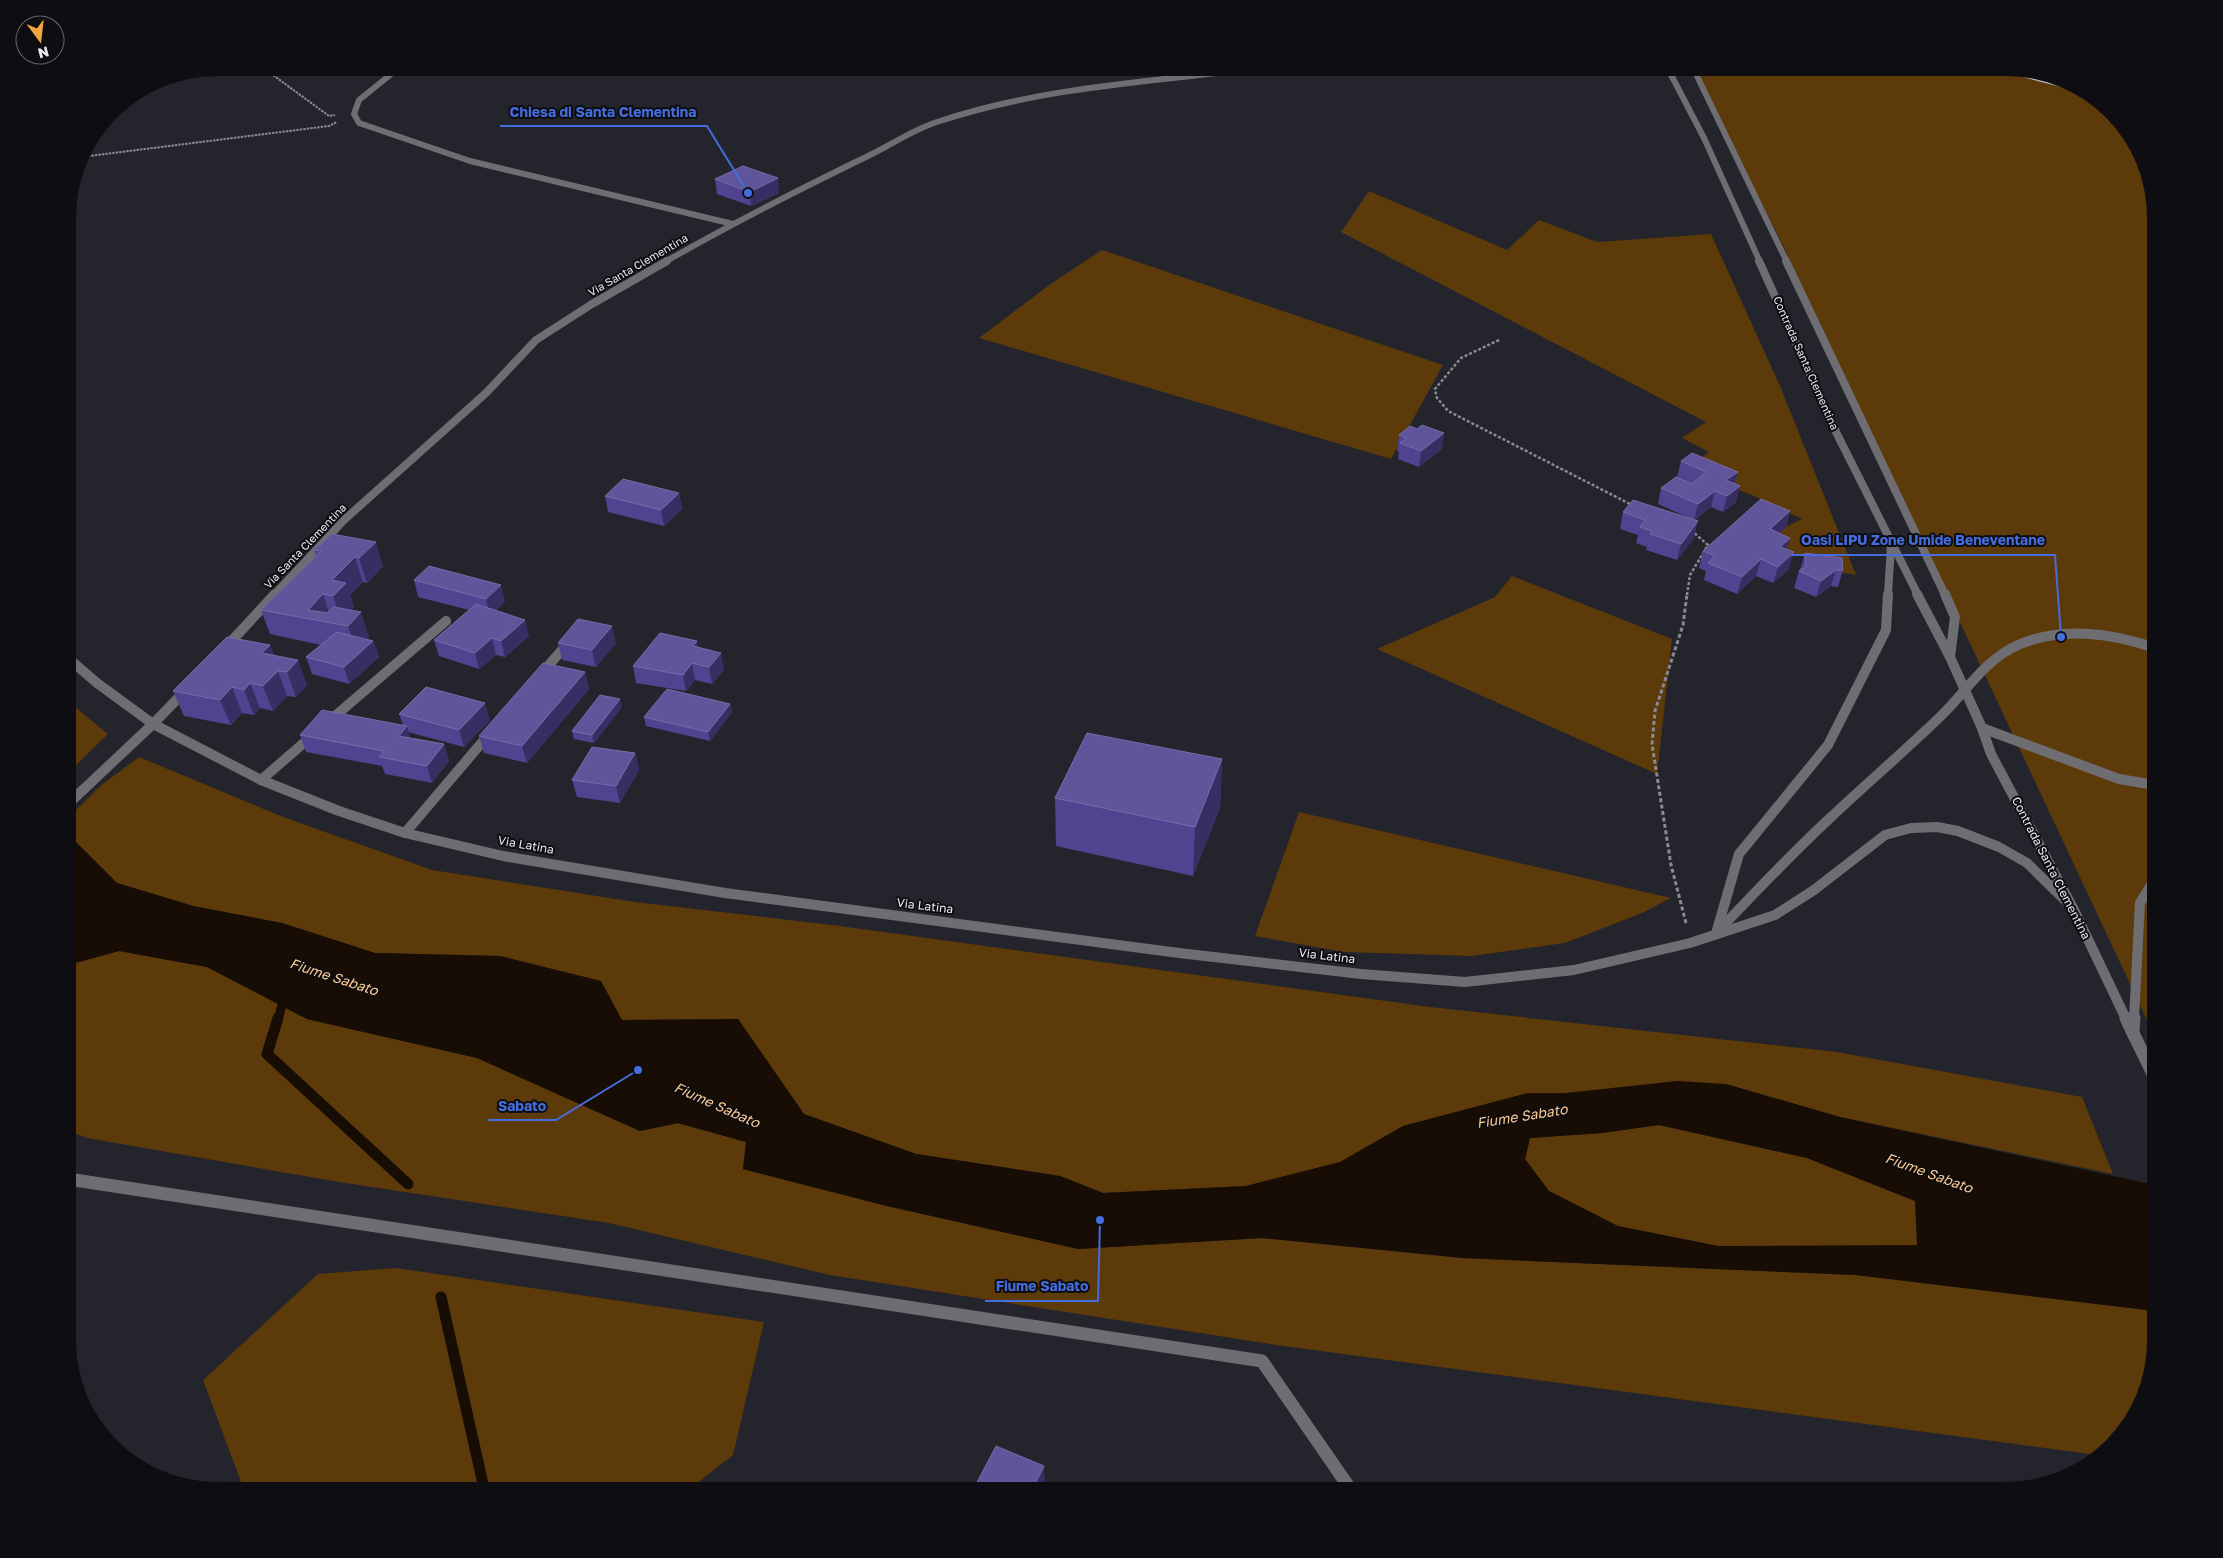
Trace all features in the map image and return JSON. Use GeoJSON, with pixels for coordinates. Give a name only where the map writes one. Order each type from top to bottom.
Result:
{"type":"FeatureCollection","features":[{"type":"Feature","properties":{"kind":"highway"},"geometry":{"type":"LineString","coordinates":[[2025,77],[2047,83]]}},
{"type":"Feature","properties":{"kind":"street","name":"Via Santa Clementina"},"geometry":{"type":"LineString","coordinates":[[218,656],[344,520],[486,393],[536,340],[592,304],[795,191],[874,153],[904,135],[936,122],[983,108],[1057,92],[1195,76]]}},
{"type":"Feature","properties":{"kind":"street","name":"Contrada Santa Clementina"},"geometry":{"type":"LineString","coordinates":[[1672,76],[1686,101],[1764,269],[1802,360],[1891,544],[1950,657],[1982,728],[1991,754],[2072,908],[2147,1060]]}},
{"type":"Feature","properties":{"kind":"street","name":"Contrada Santa Clementina"},"geometry":{"type":"LineString","coordinates":[[1697,76],[1927,553],[1951,608],[1954,617],[1950,657]]}},
{"type":"Feature","properties":{"kind":"street"},"geometry":{"type":"LineString","coordinates":[[389,77],[359,100],[354,114],[359,123],[379,132],[470,162],[733,224]]}},
{"type":"Feature","properties":{"kind":"street"},"geometry":{"type":"LineString","coordinates":[[1716,933],[1739,854],[1828,745],[1886,630],[1891,544]]}},
{"type":"Feature","properties":{"kind":"street"},"geometry":{"type":"LineString","coordinates":[[261,780],[446,621]]}},
{"type":"Feature","properties":{"kind":"street"},"geometry":{"type":"LineString","coordinates":[[1716,933],[1790,856],[1944,712],[1991,664],[2017,645],[2049,636],[2085,634],[2124,639],[2147,645]]}},
{"type":"Feature","properties":{"kind":"street"},"geometry":{"type":"LineString","coordinates":[[534,681],[574,636]]}},
{"type":"Feature","properties":{"kind":"street","name":"Via Latina"},"geometry":{"type":"LineString","coordinates":[[77,666],[97,683],[153,724],[261,780],[340,811],[405,833],[503,856],[725,894],[1361,974],[1465,982],[1574,970],[1690,943],[1775,915],[1814,890],[1885,835],[1911,828],[1937,827],[1958,831],[1999,847],[2027,863],[2072,908]]}},
{"type":"Feature","properties":{"kind":"street"},"geometry":{"type":"LineString","coordinates":[[77,795],[153,724],[192,683]]}},
{"type":"Feature","properties":{"kind":"street"},"geometry":{"type":"LineString","coordinates":[[405,833],[496,727]]}},
{"type":"Feature","properties":{"kind":"street"},"geometry":{"type":"LineString","coordinates":[[1982,728],[2119,779],[2147,784]]}},
{"type":"Feature","properties":{"kind":"street"},"geometry":{"type":"LineString","coordinates":[[2133,1033],[2140,903],[2147,892]]}},
{"type":"Feature","properties":{"kind":"street"},"geometry":{"type":"LineString","coordinates":[[77,1180],[1262,1360],[1346,1482]]}},
{"type":"Feature","properties":{"kind":"path"},"geometry":{"type":"LineString","coordinates":[[275,77],[329,116],[354,114]]}},
{"type":"Feature","properties":{"kind":"path"},"geometry":{"type":"LineString","coordinates":[[91,156],[329,126],[354,114]]}},
{"type":"Feature","properties":{"kind":"path"},"geometry":{"type":"LineString","coordinates":[[1499,340],[1461,358],[1435,389],[1436,398],[1448,411],[1640,508]]}},
{"type":"Feature","properties":{"kind":"path"},"geometry":{"type":"LineString","coordinates":[[1690,529],[1708,545],[1690,575],[1683,624],[1655,711],[1652,744],[1671,865],[1690,943]]}},
{"type":"Feature","properties":{"kind":"shaded area"},"geometry":{"type":"Polygon","coordinates":[[[1697,77],[2025,77],[2060,87],[2076,95],[2099,111],[2118,131],[2136,163],[2146,198],[2147,217],[2147,1020],[1779,237],[1697,77]]]}},
{"type":"Feature","properties":{"kind":"shaded area"},"geometry":{"type":"Polygon","coordinates":[[[1369,191],[1507,250],[1539,220],[1597,242],[1711,234],[1780,386],[1856,575],[1827,570],[1826,559],[1786,554],[1765,546],[1786,527],[1802,519],[1761,499],[1688,469],[1709,452],[1682,438],[1706,422],[1341,232],[1369,191]]]}},
{"type":"Feature","properties":{"kind":"shaded area"},"geometry":{"type":"Polygon","coordinates":[[[1102,250],[1443,365],[1391,459],[979,338],[1052,283],[1102,250]]]}},
{"type":"Feature","properties":{"kind":"shaded area"},"geometry":{"type":"Polygon","coordinates":[[[1512,576],[1672,639],[1657,774],[1377,649],[1495,597],[1512,576]]]}},
{"type":"Feature","properties":{"kind":"shaded area"},"geometry":{"type":"Polygon","coordinates":[[[77,708],[108,734],[77,764],[77,708]]]}},
{"type":"Feature","properties":{"kind":"shaded area"},"geometry":{"type":"Polygon","coordinates":[[[139,757],[283,817],[432,870],[635,902],[840,926],[1430,1007],[1837,1052],[2082,1097],[2113,1174],[1840,1117],[1726,1084],[1566,1093],[1528,1093],[1403,1126],[1341,1162],[1246,1186],[1103,1193],[1060,1176],[916,1154],[804,1114],[738,1019],[622,1020],[600,981],[500,956],[375,953],[282,923],[193,906],[117,883],[77,843],[77,809],[100,786],[139,757]]]}},
{"type":"Feature","properties":{"kind":"shaded area"},"geometry":{"type":"Polygon","coordinates":[[[1299,812],[1671,898],[1642,913],[1565,943],[1472,956],[1344,952],[1255,936],[1299,812]]]}},
{"type":"Feature","properties":{"kind":"shaded area"},"geometry":{"type":"Polygon","coordinates":[[[119,951],[207,967],[307,1019],[477,1058],[640,1131],[678,1123],[746,1142],[743,1169],[887,1206],[1078,1249],[1262,1238],[1463,1258],[1856,1275],[2147,1310],[2146,1360],[2139,1386],[2123,1419],[2112,1434],[2090,1454],[1276,1345],[830,1275],[609,1223],[339,1182],[87,1138],[77,1134],[77,963],[119,951]]]}},
{"type":"Feature","properties":{"kind":"shaded area"},"geometry":{"type":"Polygon","coordinates":[[[1659,1125],[1807,1158],[1915,1201],[1918,1246],[1718,1246],[1617,1226],[1549,1191],[1525,1159],[1530,1138],[1602,1133],[1659,1125]]]}},
{"type":"Feature","properties":{"kind":"shaded area"},"geometry":{"type":"Polygon","coordinates":[[[396,1268],[764,1322],[733,1455],[698,1482],[241,1482],[203,1380],[318,1274],[396,1268]]]}},
{"type":"Feature","properties":{"kind":"water"},"geometry":{"type":"Polygon","coordinates":[[[77,843],[117,883],[193,906],[282,923],[375,953],[500,956],[601,981],[622,1020],[738,1019],[804,1114],[916,1154],[1060,1176],[1103,1193],[1246,1186],[1340,1162],[1403,1126],[1528,1093],[1566,1093],[1677,1081],[1726,1084],[1840,1117],[2147,1183],[2147,1310],[1856,1275],[1463,1258],[1262,1238],[1078,1249],[887,1206],[743,1169],[746,1142],[678,1123],[640,1131],[477,1058],[307,1019],[207,967],[119,951],[77,963],[77,843]],[[1659,1125],[1602,1133],[1530,1138],[1525,1159],[1549,1191],[1618,1226],[1718,1246],[1917,1245],[1915,1201],[1807,1158],[1659,1125]]]}},
{"type":"Feature","properties":{"kind":"building"},"geometry":{"type":"Polygon","coordinates":[[[743,166],[778,178],[750,192],[715,179],[743,166]]]}},
{"type":"Feature","properties":{"kind":"building"},"geometry":{"type":"Polygon","coordinates":[[[1422,425],[1444,433],[1421,451],[1400,443],[1406,438],[1399,435],[1410,426],[1417,429],[1422,425]]]}},
{"type":"Feature","properties":{"kind":"building"},"geometry":{"type":"Polygon","coordinates":[[[1692,453],[1738,472],[1726,480],[1740,486],[1727,496],[1715,491],[1698,504],[1661,488],[1676,477],[1692,484],[1706,472],[1681,461],[1692,453]]]}},
{"type":"Feature","properties":{"kind":"building"},"geometry":{"type":"Polygon","coordinates":[[[623,479],[679,493],[661,510],[605,496],[623,479]]]}},
{"type":"Feature","properties":{"kind":"building"},"geometry":{"type":"Polygon","coordinates":[[[1761,499],[1790,511],[1770,529],[1790,538],[1780,547],[1794,552],[1778,567],[1761,559],[1742,577],[1708,563],[1715,556],[1703,551],[1761,499]]]}},
{"type":"Feature","properties":{"kind":"building"},"geometry":{"type":"Polygon","coordinates":[[[1633,500],[1698,521],[1681,544],[1650,534],[1652,531],[1640,527],[1645,520],[1623,512],[1633,500]]]}},
{"type":"Feature","properties":{"kind":"building"},"geometry":{"type":"Polygon","coordinates":[[[332,534],[376,542],[359,558],[355,557],[332,580],[346,583],[333,596],[323,594],[308,610],[327,613],[334,607],[361,612],[348,626],[261,610],[321,551],[314,550],[332,534]]]}},
{"type":"Feature","properties":{"kind":"building"},"geometry":{"type":"Polygon","coordinates":[[[1805,553],[1842,558],[1843,570],[1836,570],[1821,581],[1799,571],[1806,566],[1805,553]]]}},
{"type":"Feature","properties":{"kind":"building"},"geometry":{"type":"Polygon","coordinates":[[[429,566],[501,585],[486,599],[414,580],[429,566]]]}},
{"type":"Feature","properties":{"kind":"building"},"geometry":{"type":"Polygon","coordinates":[[[476,604],[525,620],[501,641],[492,638],[475,653],[434,640],[476,604]]]}},
{"type":"Feature","properties":{"kind":"building"},"geometry":{"type":"Polygon","coordinates":[[[578,619],[612,626],[592,650],[558,643],[578,619]]]}},
{"type":"Feature","properties":{"kind":"building"},"geometry":{"type":"Polygon","coordinates":[[[337,632],[373,641],[344,667],[306,657],[337,632]]]}},
{"type":"Feature","properties":{"kind":"building"},"geometry":{"type":"Polygon","coordinates":[[[660,633],[697,641],[693,646],[721,653],[709,667],[692,663],[683,675],[633,666],[660,633]]]}},
{"type":"Feature","properties":{"kind":"building"},"geometry":{"type":"Polygon","coordinates":[[[227,637],[270,645],[262,653],[298,660],[287,672],[278,671],[263,686],[250,683],[244,690],[232,687],[220,700],[173,691],[227,637]]]}},
{"type":"Feature","properties":{"kind":"building"},"geometry":{"type":"Polygon","coordinates":[[[543,663],[585,672],[522,746],[479,736],[543,663]]]}},
{"type":"Feature","properties":{"kind":"building"},"geometry":{"type":"Polygon","coordinates":[[[426,687],[485,703],[459,730],[399,714],[426,687]]]}},
{"type":"Feature","properties":{"kind":"building"},"geometry":{"type":"Polygon","coordinates":[[[667,689],[730,704],[708,732],[644,717],[667,689]]]}},
{"type":"Feature","properties":{"kind":"building"},"geometry":{"type":"Polygon","coordinates":[[[600,695],[620,699],[592,735],[572,731],[600,695]]]}},
{"type":"Feature","properties":{"kind":"building"},"geometry":{"type":"Polygon","coordinates":[[[322,710],[407,726],[399,736],[444,744],[427,766],[379,757],[384,751],[300,735],[322,710]]]}},
{"type":"Feature","properties":{"kind":"building"},"geometry":{"type":"Polygon","coordinates":[[[1087,733],[1222,759],[1195,827],[1055,798],[1087,733]]]}},
{"type":"Feature","properties":{"kind":"building"},"geometry":{"type":"Polygon","coordinates":[[[592,747],[635,753],[616,786],[572,780],[592,747]]]}},
{"type":"Feature","properties":{"kind":"building"},"geometry":{"type":"Polygon","coordinates":[[[996,1446],[1044,1466],[1036,1482],[977,1482],[996,1446]]]}},
{"type":"Feature","properties":{"kind":"waterway"},"geometry":{"type":"LineString","coordinates":[[278,1019],[285,995]]}},
{"type":"Feature","properties":{"kind":"waterway"},"geometry":{"type":"LineString","coordinates":[[278,1018],[267,1054],[408,1184]]}},
{"type":"Feature","properties":{"kind":"waterway"},"geometry":{"type":"LineString","coordinates":[[441,1297],[483,1482]]}},
{"type":"Feature","properties":{"kind":"place","name":"Chiesa di Santa Clementina"},"geometry":{"type":"Point","coordinates":[748,193]}},
{"type":"Feature","properties":{"kind":"place","name":"Oasi LIPU Zone Umide Beneventane"},"geometry":{"type":"Point","coordinates":[2061,637]}},
{"type":"Feature","properties":{"kind":"place","name":"Sabato"},"geometry":{"type":"Point","coordinates":[638,1070]}},
{"type":"Feature","properties":{"kind":"place","name":"Fiume Sabato"},"geometry":{"type":"Point","coordinates":[1100,1220]}}]}
